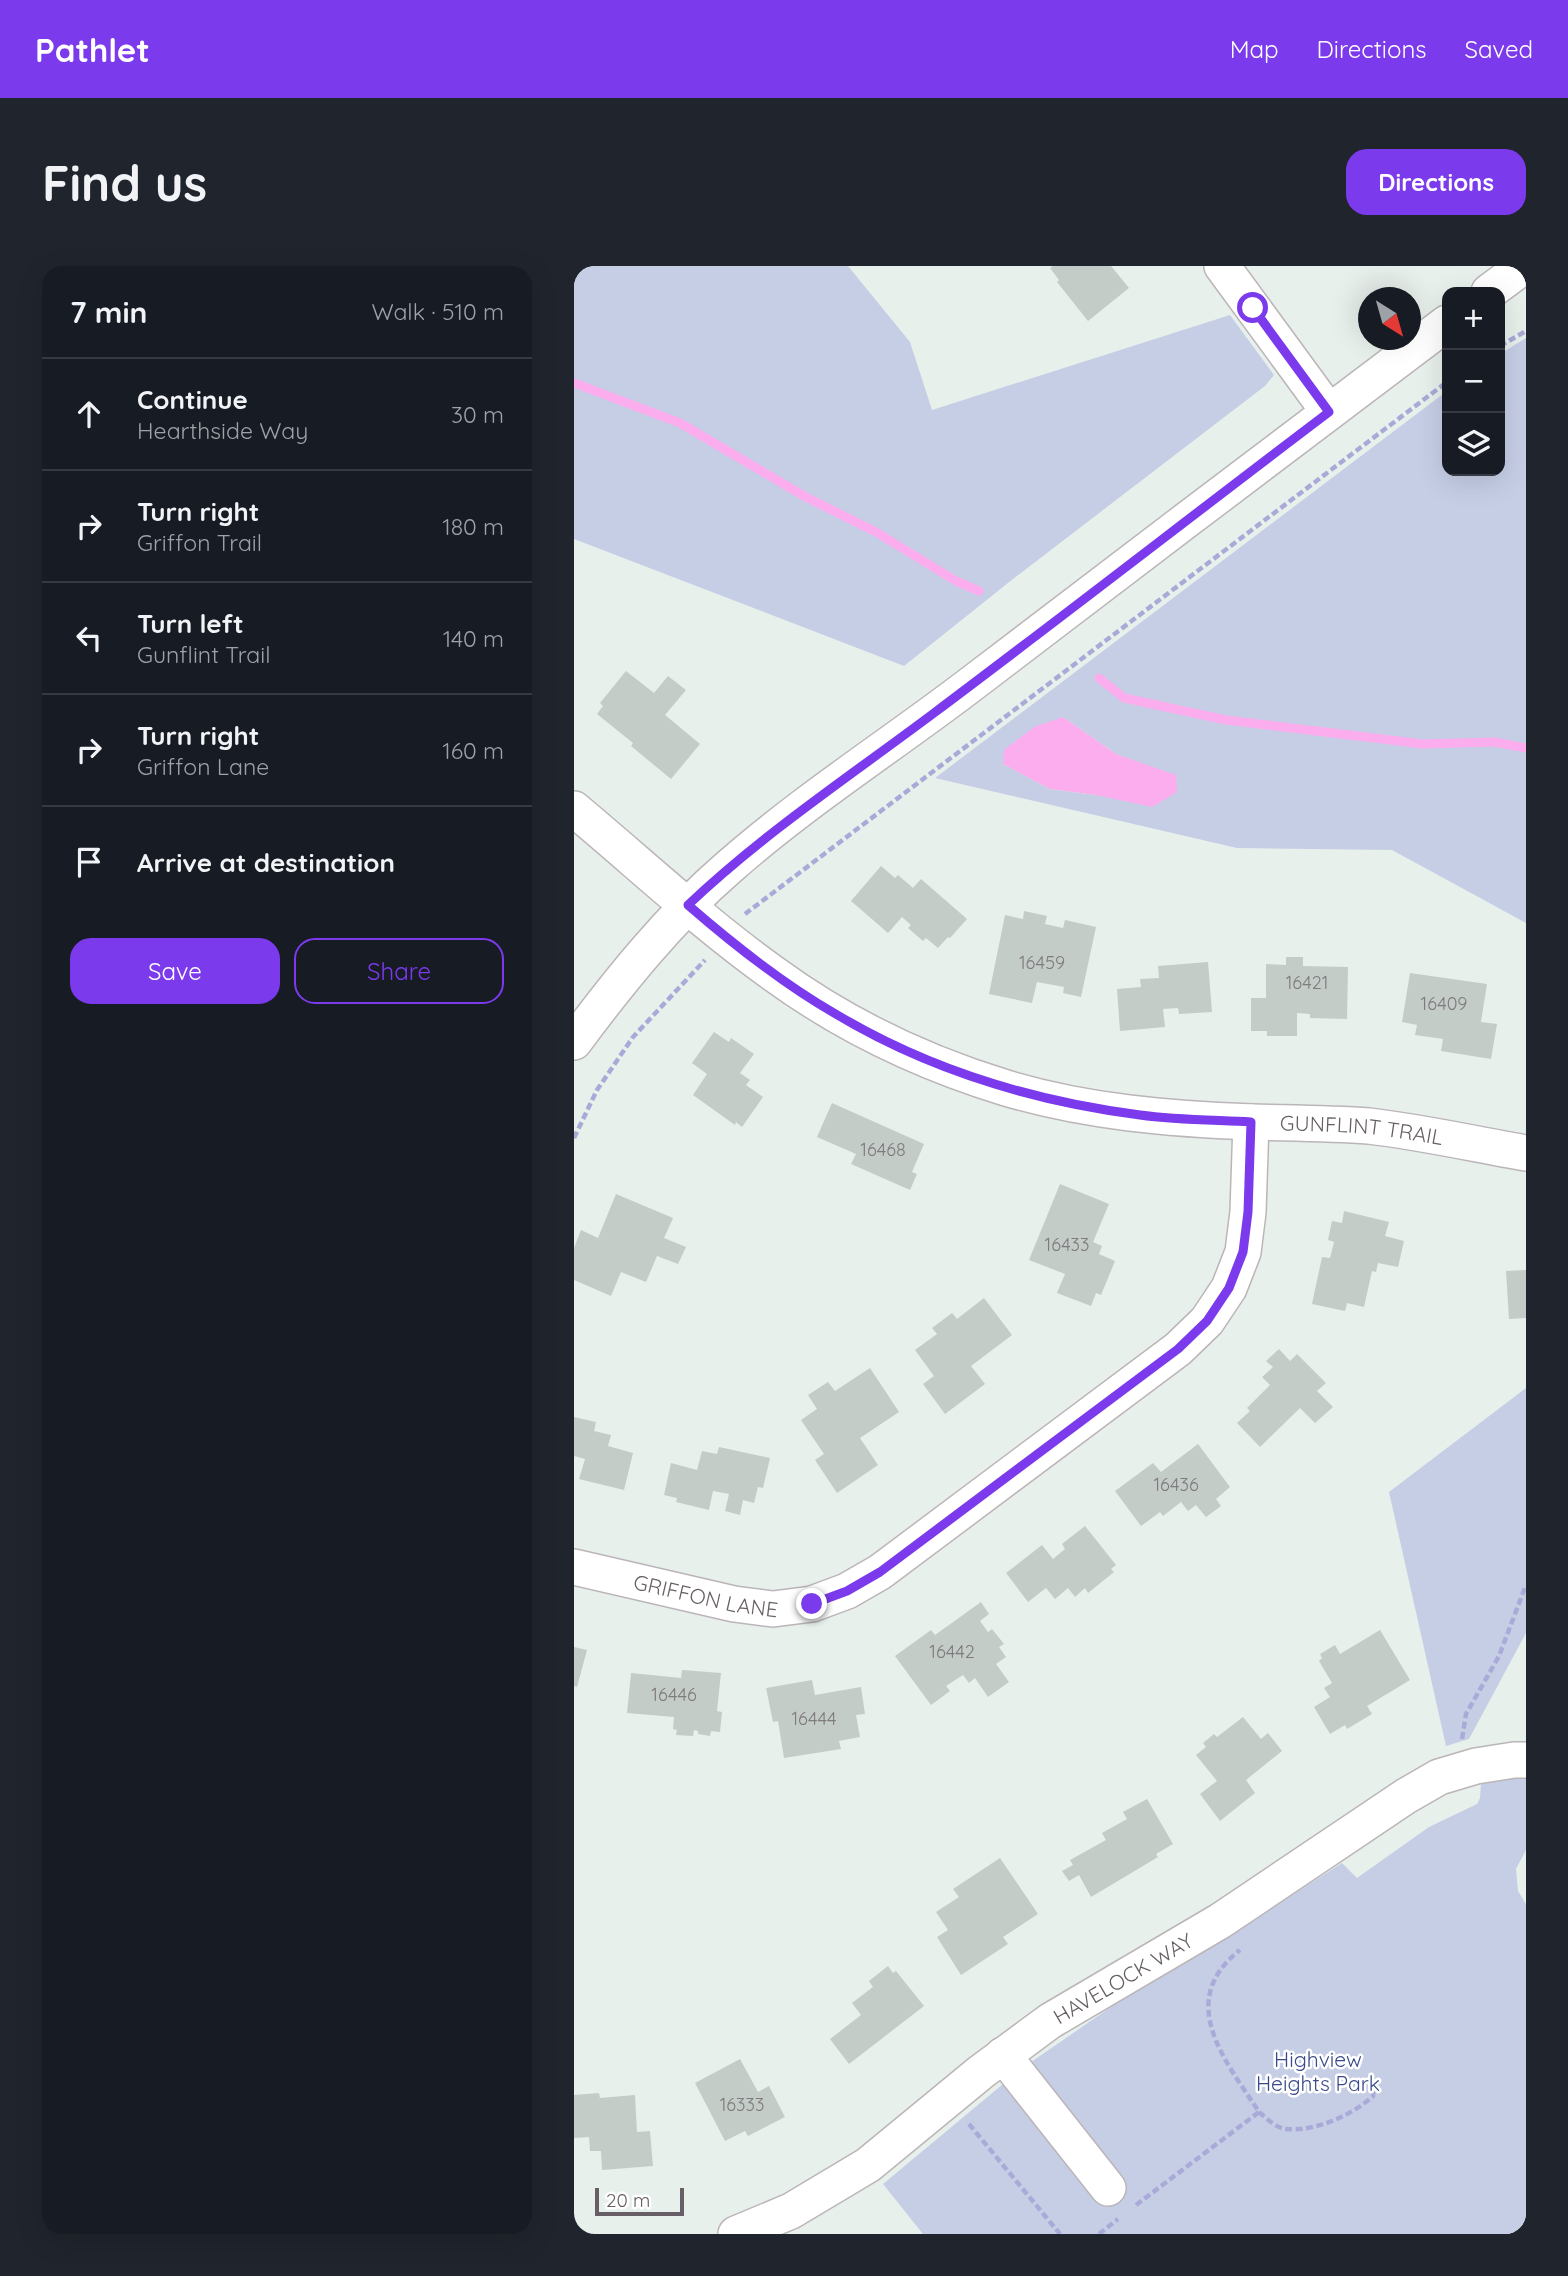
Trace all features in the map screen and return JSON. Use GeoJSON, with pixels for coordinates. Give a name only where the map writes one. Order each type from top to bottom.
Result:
{"type":"FeatureCollection","features":[{"type":"Feature","properties":{"kind":"street"},"geometry":{"type":"LineString","coordinates":[[1222,266],[1329,412]]}},
{"type":"Feature","properties":{"kind":"street"},"geometry":{"type":"LineString","coordinates":[[1496,287],[1524,266]]}},
{"type":"Feature","properties":{"kind":"street"},"geometry":{"type":"LineString","coordinates":[[574,1042],[615,986],[688,905],[727,868],[1442,327]]}},
{"type":"Feature","properties":{"kind":"street","name":"GUNFLINT TRAIL"},"geometry":{"type":"LineString","coordinates":[[574,808],[723,935],[775,975],[833,1013],[881,1039],[944,1067],[1008,1089],[1073,1104],[1141,1115],[1371,1127],[1526,1153]]}},
{"type":"Feature","properties":{"kind":"street","name":"GRIFFON LANE"},"geometry":{"type":"LineString","coordinates":[[574,1567],[734,1604],[773,1609],[812,1604],[847,1591],[880,1572],[1178,1349],[1207,1321],[1229,1288],[1243,1252],[1248,1212],[1251,1122]]}},
{"type":"Feature","properties":{"kind":"street","name":"HAVELOCK WAY"},"geometry":{"type":"LineString","coordinates":[[736,2234],[791,2211],[868,2165],[1003,2055],[1050,2021],[1220,1921],[1406,1796],[1439,1777],[1466,1769],[1526,1760]]}},
{"type":"Feature","properties":{"kind":"street"},"geometry":{"type":"LineString","coordinates":[[1003,2055],[1119,2206]]}},
{"type":"Feature","properties":{"kind":"path"},"geometry":{"type":"LineString","coordinates":[[1505,343],[1526,331]]}},
{"type":"Feature","properties":{"kind":"path"},"geometry":{"type":"LineString","coordinates":[[574,1139],[597,1090],[633,1037],[702,963],[723,935],[753,906],[1442,386]]}},
{"type":"Feature","properties":{"kind":"path"},"geometry":{"type":"LineString","coordinates":[[1466,1769],[1461,1733],[1466,1714],[1499,1656],[1526,1585]]}},
{"type":"Feature","properties":{"kind":"path"},"geometry":{"type":"LineString","coordinates":[[1246,1945],[1218,1972],[1211,1987],[1207,2009],[1216,2045],[1259,2112],[1284,2129],[1310,2127],[1348,2115],[1363,2105],[1373,2096],[1374,2081]]}},
{"type":"Feature","properties":{"kind":"path"},"geometry":{"type":"LineString","coordinates":[[949,2098],[1060,2234]]}},
{"type":"Feature","properties":{"kind":"path"},"geometry":{"type":"LineString","coordinates":[[1099,2234],[1119,2206],[1259,2112]]}},
{"type":"Feature","properties":{"kind":"green space"},"geometry":{"type":"Polygon","coordinates":[[[574,266],[848,266],[910,342],[932,410],[1230,315],[1274,375],[1265,386],[904,666],[574,539],[574,266]]]}},
{"type":"Feature","properties":{"kind":"green space"},"geometry":{"type":"Polygon","coordinates":[[[1526,338],[1526,923],[1392,850],[1237,848],[935,778],[1442,395],[1442,476],[1505,476],[1505,351],[1526,338]],[[1063,717],[1003,764],[1050,789],[1096,795],[1142,764],[1116,754],[1063,717]]]}},
{"type":"Feature","properties":{"kind":"green space"},"geometry":{"type":"Polygon","coordinates":[[[1526,1388],[1526,1633],[1469,1739],[1446,1746],[1389,1492],[1526,1388]]]}},
{"type":"Feature","properties":{"kind":"green space","name":"Highview Heights Park"},"geometry":{"type":"Polygon","coordinates":[[[1515,1777],[1526,1778],[1526,1850],[1516,1869],[1518,1891],[1526,1904],[1526,2234],[923,2234],[883,2184],[1021,2069],[1124,1998],[1342,1863],[1357,1878],[1429,1827],[1477,1804],[1481,1783],[1515,1777]]]}},
{"type":"Feature","properties":{"kind":"shaded area"},"geometry":{"type":"Polygon","coordinates":[[[1063,717],[1116,754],[1176,775],[1177,792],[1152,807],[1050,789],[1003,764],[1004,750],[1034,727],[1063,717]]]}},
{"type":"Feature","properties":{"kind":"building"},"geometry":{"type":"Polygon","coordinates":[[[1111,266],[1129,288],[1088,321],[1057,282],[1059,280],[1050,268],[1111,266]]]}},
{"type":"Feature","properties":{"kind":"building"},"geometry":{"type":"Polygon","coordinates":[[[626,671],[654,693],[668,676],[686,690],[665,715],[700,744],[671,779],[597,714],[603,706],[600,703],[626,671]]]}},
{"type":"Feature","properties":{"kind":"building"},"geometry":{"type":"Polygon","coordinates":[[[881,866],[895,878],[898,875],[913,888],[921,879],[967,919],[938,948],[926,938],[923,941],[908,928],[911,925],[902,917],[888,933],[851,901],[881,866]]]}},
{"type":"Feature","properties":{"kind":"building"},"geometry":{"type":"Polygon","coordinates":[[[1024,911],[1047,916],[1045,924],[1063,928],[1065,920],[1096,927],[1081,997],[1063,993],[1064,987],[1037,982],[1032,1003],[989,994],[1005,915],[1023,919],[1024,911]]]}},
{"type":"Feature","properties":{"kind":"building"},"geometry":{"type":"Polygon","coordinates":[[[1286,957],[1303,957],[1303,966],[1348,967],[1347,1019],[1310,1018],[1310,1014],[1297,1013],[1297,1036],[1267,1036],[1267,1031],[1251,1031],[1251,998],[1266,998],[1266,964],[1286,965],[1286,957]]]}},
{"type":"Feature","properties":{"kind":"building"},"geometry":{"type":"Polygon","coordinates":[[[1208,962],[1212,1012],[1179,1014],[1178,1008],[1163,1009],[1165,1027],[1120,1031],[1117,989],[1141,987],[1140,979],[1159,978],[1158,966],[1208,962]]]}},
{"type":"Feature","properties":{"kind":"building"},"geometry":{"type":"Polygon","coordinates":[[[1410,973],[1487,984],[1481,1022],[1497,1024],[1491,1059],[1441,1051],[1443,1039],[1415,1035],[1417,1025],[1402,1022],[1410,973]]]}},
{"type":"Feature","properties":{"kind":"building"},"geometry":{"type":"Polygon","coordinates":[[[714,1032],[729,1042],[731,1038],[754,1054],[740,1073],[750,1080],[746,1085],[763,1097],[742,1127],[736,1122],[735,1125],[693,1095],[707,1074],[692,1063],[714,1032]]]}},
{"type":"Feature","properties":{"kind":"building"},"geometry":{"type":"Polygon","coordinates":[[[832,1103],[924,1144],[912,1172],[917,1174],[910,1190],[851,1164],[856,1154],[817,1137],[832,1103]]]}},
{"type":"Feature","properties":{"kind":"building"},"geometry":{"type":"Polygon","coordinates":[[[1060,1184],[1109,1204],[1093,1242],[1102,1246],[1099,1254],[1115,1261],[1101,1295],[1096,1293],[1091,1306],[1057,1293],[1065,1274],[1029,1260],[1060,1184]]]}},
{"type":"Feature","properties":{"kind":"building"},"geometry":{"type":"Polygon","coordinates":[[[616,1194],[673,1218],[664,1238],[686,1247],[678,1264],[657,1256],[646,1282],[621,1272],[611,1296],[574,1280],[574,1248],[581,1230],[598,1238],[616,1194]]]}},
{"type":"Feature","properties":{"kind":"building"},"geometry":{"type":"Polygon","coordinates":[[[1344,1211],[1389,1222],[1385,1236],[1404,1241],[1398,1267],[1378,1263],[1376,1272],[1372,1271],[1364,1307],[1347,1303],[1345,1311],[1312,1304],[1322,1257],[1330,1258],[1334,1242],[1328,1240],[1332,1221],[1342,1223],[1344,1211]]]}},
{"type":"Feature","properties":{"kind":"building"},"geometry":{"type":"Polygon","coordinates":[[[1526,1270],[1526,1318],[1509,1319],[1506,1271],[1526,1270]]]}},
{"type":"Feature","properties":{"kind":"building"},"geometry":{"type":"Polygon","coordinates":[[[984,1298],[1012,1335],[971,1366],[985,1384],[945,1414],[923,1384],[934,1376],[915,1350],[937,1334],[932,1328],[952,1313],[957,1319],[984,1298]]]}},
{"type":"Feature","properties":{"kind":"building"},"geometry":{"type":"Polygon","coordinates":[[[1279,1349],[1290,1361],[1297,1354],[1326,1383],[1317,1391],[1333,1407],[1315,1423],[1300,1408],[1260,1447],[1237,1423],[1250,1411],[1247,1408],[1270,1385],[1262,1377],[1273,1367],[1266,1361],[1279,1349]]]}},
{"type":"Feature","properties":{"kind":"building"},"geometry":{"type":"Polygon","coordinates":[[[870,1368],[899,1412],[860,1438],[878,1465],[837,1493],[815,1460],[824,1454],[801,1420],[817,1409],[808,1395],[828,1382],[835,1391],[870,1368]]]}},
{"type":"Feature","properties":{"kind":"building"},"geometry":{"type":"Polygon","coordinates":[[[574,1417],[596,1422],[594,1431],[611,1435],[608,1446],[633,1453],[624,1490],[579,1479],[585,1459],[574,1456],[574,1417]]]}},
{"type":"Feature","properties":{"kind":"building"},"geometry":{"type":"Polygon","coordinates":[[[1198,1444],[1230,1487],[1216,1499],[1221,1506],[1206,1517],[1196,1505],[1188,1511],[1181,1502],[1163,1516],[1160,1512],[1141,1526],[1115,1491],[1153,1463],[1161,1472],[1198,1444]]]}},
{"type":"Feature","properties":{"kind":"building"},"geometry":{"type":"Polygon","coordinates":[[[719,1447],[770,1458],[763,1488],[758,1487],[754,1503],[743,1500],[740,1515],[725,1511],[729,1494],[713,1491],[709,1510],[676,1502],[677,1498],[664,1495],[671,1463],[697,1470],[702,1451],[717,1454],[719,1447]]]}},
{"type":"Feature","properties":{"kind":"building"},"geometry":{"type":"Polygon","coordinates":[[[1085,1526],[1116,1565],[1111,1569],[1114,1572],[1088,1593],[1085,1588],[1075,1597],[1068,1588],[1055,1599],[1046,1588],[1028,1602],[1006,1573],[1042,1545],[1053,1559],[1065,1549],[1062,1544],[1085,1526]]]}},
{"type":"Feature","properties":{"kind":"building"},"geometry":{"type":"Polygon","coordinates":[[[981,1602],[989,1614],[980,1621],[988,1632],[992,1629],[1004,1644],[999,1647],[1006,1657],[996,1664],[1009,1682],[988,1697],[975,1678],[969,1683],[963,1675],[946,1686],[950,1691],[931,1705],[895,1656],[931,1630],[935,1635],[981,1602]]]}},
{"type":"Feature","properties":{"kind":"building"},"geometry":{"type":"Polygon","coordinates":[[[1380,1630],[1410,1680],[1367,1706],[1372,1714],[1347,1729],[1345,1725],[1330,1734],[1314,1707],[1330,1697],[1324,1688],[1332,1683],[1319,1661],[1322,1658],[1320,1654],[1335,1645],[1340,1654],[1380,1630]]]}},
{"type":"Feature","properties":{"kind":"building"},"geometry":{"type":"Polygon","coordinates":[[[574,1647],[587,1650],[577,1687],[574,1686],[574,1647]]]}},
{"type":"Feature","properties":{"kind":"building"},"geometry":{"type":"Polygon","coordinates":[[[682,1670],[721,1673],[717,1711],[722,1712],[720,1732],[711,1731],[710,1736],[698,1734],[698,1731],[694,1730],[693,1736],[676,1735],[677,1730],[673,1729],[674,1717],[627,1713],[631,1673],[681,1678],[682,1670]]]}},
{"type":"Feature","properties":{"kind":"building"},"geometry":{"type":"Polygon","coordinates":[[[812,1680],[815,1695],[861,1687],[865,1714],[856,1715],[860,1737],[839,1741],[841,1749],[784,1758],[778,1721],[773,1722],[766,1688],[812,1680]]]}},
{"type":"Feature","properties":{"kind":"building"},"geometry":{"type":"Polygon","coordinates":[[[1243,1717],[1261,1739],[1268,1733],[1282,1751],[1246,1780],[1255,1793],[1220,1821],[1200,1794],[1217,1781],[1196,1755],[1206,1747],[1203,1743],[1214,1734],[1217,1737],[1243,1717]]]}},
{"type":"Feature","properties":{"kind":"building"},"geometry":{"type":"Polygon","coordinates":[[[1147,1799],[1173,1844],[1156,1854],[1158,1857],[1091,1897],[1079,1875],[1069,1881],[1062,1871],[1073,1865],[1070,1860],[1106,1840],[1102,1833],[1127,1819],[1123,1812],[1147,1799]]]}},
{"type":"Feature","properties":{"kind":"building"},"geometry":{"type":"Polygon","coordinates":[[[1000,1858],[1038,1914],[1003,1937],[1008,1944],[961,1975],[937,1937],[948,1930],[936,1912],[959,1897],[953,1889],[1000,1858]]]}},
{"type":"Feature","properties":{"kind":"building"},"geometry":{"type":"Polygon","coordinates":[[[888,1966],[893,1973],[896,1971],[924,2006],[849,2064],[830,2039],[861,2015],[852,2003],[873,1987],[869,1981],[888,1966]]]}},
{"type":"Feature","properties":{"kind":"building"},"geometry":{"type":"Polygon","coordinates":[[[740,2059],[758,2092],[769,2086],[785,2117],[748,2136],[745,2131],[725,2141],[695,2083],[740,2059]]]}},
{"type":"Feature","properties":{"kind":"building"},"geometry":{"type":"Polygon","coordinates":[[[599,2093],[600,2098],[635,2095],[637,2132],[650,2131],[653,2166],[602,2170],[601,2151],[590,2151],[589,2137],[574,2138],[574,2095],[599,2093]]]}},
{"type":"Feature","properties":{"kind":"waterway"},"geometry":{"type":"LineString","coordinates":[[574,383],[680,423],[804,496],[876,532],[956,581],[979,591]]}},
{"type":"Feature","properties":{"kind":"waterway"},"geometry":{"type":"LineString","coordinates":[[1099,678],[1124,698],[1226,720],[1423,744],[1495,742],[1526,748]]}},
{"type":"Feature","properties":{"kind":"route"},"geometry":{"type":"LineString","coordinates":[[812,1604],[847,1591],[880,1572],[1178,1349],[1207,1321],[1229,1288],[1243,1252],[1248,1212],[1251,1122],[1141,1115],[1073,1104],[1008,1089],[944,1067],[881,1039],[833,1013],[775,975],[688,905],[766,836],[933,713],[1329,412],[1253,308]]}}]}
